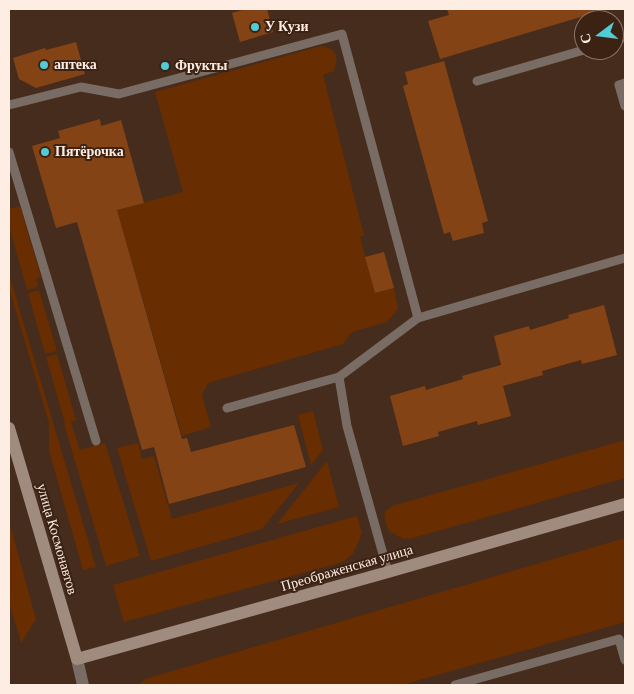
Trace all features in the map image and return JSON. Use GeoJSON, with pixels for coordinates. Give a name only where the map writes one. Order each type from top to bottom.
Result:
{"type":"FeatureCollection","features":[{"type":"Feature","properties":{"kind":"main road","name":"улица Космонавтов"},"geometry":{"type":"LineString","coordinates":[[9,428],[77,659]]}},
{"type":"Feature","properties":{"kind":"main road","name":"Преображенская улица"},"geometry":{"type":"LineString","coordinates":[[77,659],[625,504]]}},
{"type":"Feature","properties":{"kind":"street"},"geometry":{"type":"LineString","coordinates":[[77,659],[82,685]]}},
{"type":"Feature","properties":{"kind":"lane"},"geometry":{"type":"LineString","coordinates":[[9,105],[81,87],[119,94],[342,34],[418,318]]}},
{"type":"Feature","properties":{"kind":"lane"},"geometry":{"type":"LineString","coordinates":[[477,81],[574,53]]}},
{"type":"Feature","properties":{"kind":"lane"},"geometry":{"type":"LineString","coordinates":[[625,83],[619,85],[625,106]]}},
{"type":"Feature","properties":{"kind":"lane"},"geometry":{"type":"LineString","coordinates":[[9,152],[96,441]]}},
{"type":"Feature","properties":{"kind":"lane"},"geometry":{"type":"LineString","coordinates":[[227,408],[340,377],[418,318],[625,258]]}},
{"type":"Feature","properties":{"kind":"lane"},"geometry":{"type":"LineString","coordinates":[[340,377],[347,426],[388,572]]}},
{"type":"Feature","properties":{"kind":"lane"},"geometry":{"type":"LineString","coordinates":[[455,685],[619,639],[625,660]]}},
{"type":"Feature","properties":{"kind":"shaded area"},"geometry":{"type":"Polygon","coordinates":[[[321,46],[330,49],[336,58],[334,71],[323,75],[364,235],[360,237],[375,293],[394,288],[398,309],[387,322],[352,332],[343,344],[208,383],[202,395],[211,427],[182,436],[117,210],[183,192],[155,92],[321,46]]]}},
{"type":"Feature","properties":{"kind":"shaded area"},"geometry":{"type":"Polygon","coordinates":[[[20,206],[41,277],[36,279],[38,287],[27,290],[9,226],[9,209],[20,206]]]}},
{"type":"Feature","properties":{"kind":"shaded area"},"geometry":{"type":"Polygon","coordinates":[[[9,274],[96,567],[83,570],[49,451],[49,423],[9,288],[9,274]]]}},
{"type":"Feature","properties":{"kind":"shaded area"},"geometry":{"type":"Polygon","coordinates":[[[39,290],[57,351],[45,354],[28,293],[39,290]]]}},
{"type":"Feature","properties":{"kind":"shaded area"},"geometry":{"type":"Polygon","coordinates":[[[57,354],[76,420],[71,422],[80,450],[105,443],[140,556],[106,566],[46,357],[57,354]]]}},
{"type":"Feature","properties":{"kind":"shaded area"},"geometry":{"type":"Polygon","coordinates":[[[313,411],[323,450],[311,465],[298,415],[313,411]]]}},
{"type":"Feature","properties":{"kind":"shaded area"},"geometry":{"type":"Polygon","coordinates":[[[625,440],[625,478],[413,538],[404,539],[389,531],[386,524],[384,514],[392,506],[625,440]]]}},
{"type":"Feature","properties":{"kind":"shaded area"},"geometry":{"type":"Polygon","coordinates":[[[138,443],[142,459],[154,456],[172,519],[299,483],[262,529],[151,561],[117,448],[138,443]]]}},
{"type":"Feature","properties":{"kind":"shaded area"},"geometry":{"type":"Polygon","coordinates":[[[327,461],[339,507],[277,524],[327,461]]]}},
{"type":"Feature","properties":{"kind":"shaded area"},"geometry":{"type":"Polygon","coordinates":[[[357,516],[362,533],[353,554],[343,562],[124,622],[113,585],[357,516]]]}},
{"type":"Feature","properties":{"kind":"shaded area"},"geometry":{"type":"Polygon","coordinates":[[[9,521],[36,619],[21,643],[9,602],[9,521]]]}},
{"type":"Feature","properties":{"kind":"shaded area"},"geometry":{"type":"Polygon","coordinates":[[[625,538],[625,622],[402,685],[138,685],[145,679],[625,538]]]}},
{"type":"Feature","properties":{"kind":"building"},"geometry":{"type":"Polygon","coordinates":[[[246,9],[267,9],[273,32],[240,42],[232,13],[246,9]]]}},
{"type":"Feature","properties":{"kind":"building"},"geometry":{"type":"Polygon","coordinates":[[[447,9],[594,9],[574,10],[574,19],[440,59],[428,21],[449,15],[447,9]]]}},
{"type":"Feature","properties":{"kind":"building"},"geometry":{"type":"Polygon","coordinates":[[[76,42],[85,74],[36,88],[19,79],[13,58],[45,48],[46,50],[76,42]]]}},
{"type":"Feature","properties":{"kind":"building"},"geometry":{"type":"Polygon","coordinates":[[[444,61],[488,221],[482,223],[484,233],[453,241],[450,232],[444,234],[403,86],[408,84],[405,72],[444,61]]]}},
{"type":"Feature","properties":{"kind":"building"},"geometry":{"type":"Polygon","coordinates":[[[100,119],[101,126],[121,120],[144,203],[117,210],[182,439],[187,438],[191,452],[294,425],[306,467],[169,504],[154,447],[142,450],[77,222],[56,228],[32,146],[60,138],[58,131],[100,119]]]}},
{"type":"Feature","properties":{"kind":"building"},"geometry":{"type":"Polygon","coordinates":[[[384,252],[394,288],[375,293],[365,257],[384,252]]]}},
{"type":"Feature","properties":{"kind":"building"},"geometry":{"type":"Polygon","coordinates":[[[604,305],[617,355],[582,364],[581,360],[542,371],[543,375],[503,386],[511,416],[478,425],[477,421],[438,432],[439,436],[403,446],[390,396],[425,386],[426,390],[463,379],[462,376],[501,365],[494,336],[529,326],[530,330],[569,318],[568,315],[604,305]]]}},
{"type":"Feature","properties":{"kind":"place","name":"У Кузи"},"geometry":{"type":"Point","coordinates":[255,27]}},
{"type":"Feature","properties":{"kind":"place","name":"аптека"},"geometry":{"type":"Point","coordinates":[44,65]}},
{"type":"Feature","properties":{"kind":"place","name":"Фрукты"},"geometry":{"type":"Point","coordinates":[165,66]}},
{"type":"Feature","properties":{"kind":"place","name":"Пятёрочка"},"geometry":{"type":"Point","coordinates":[45,152]}}]}
